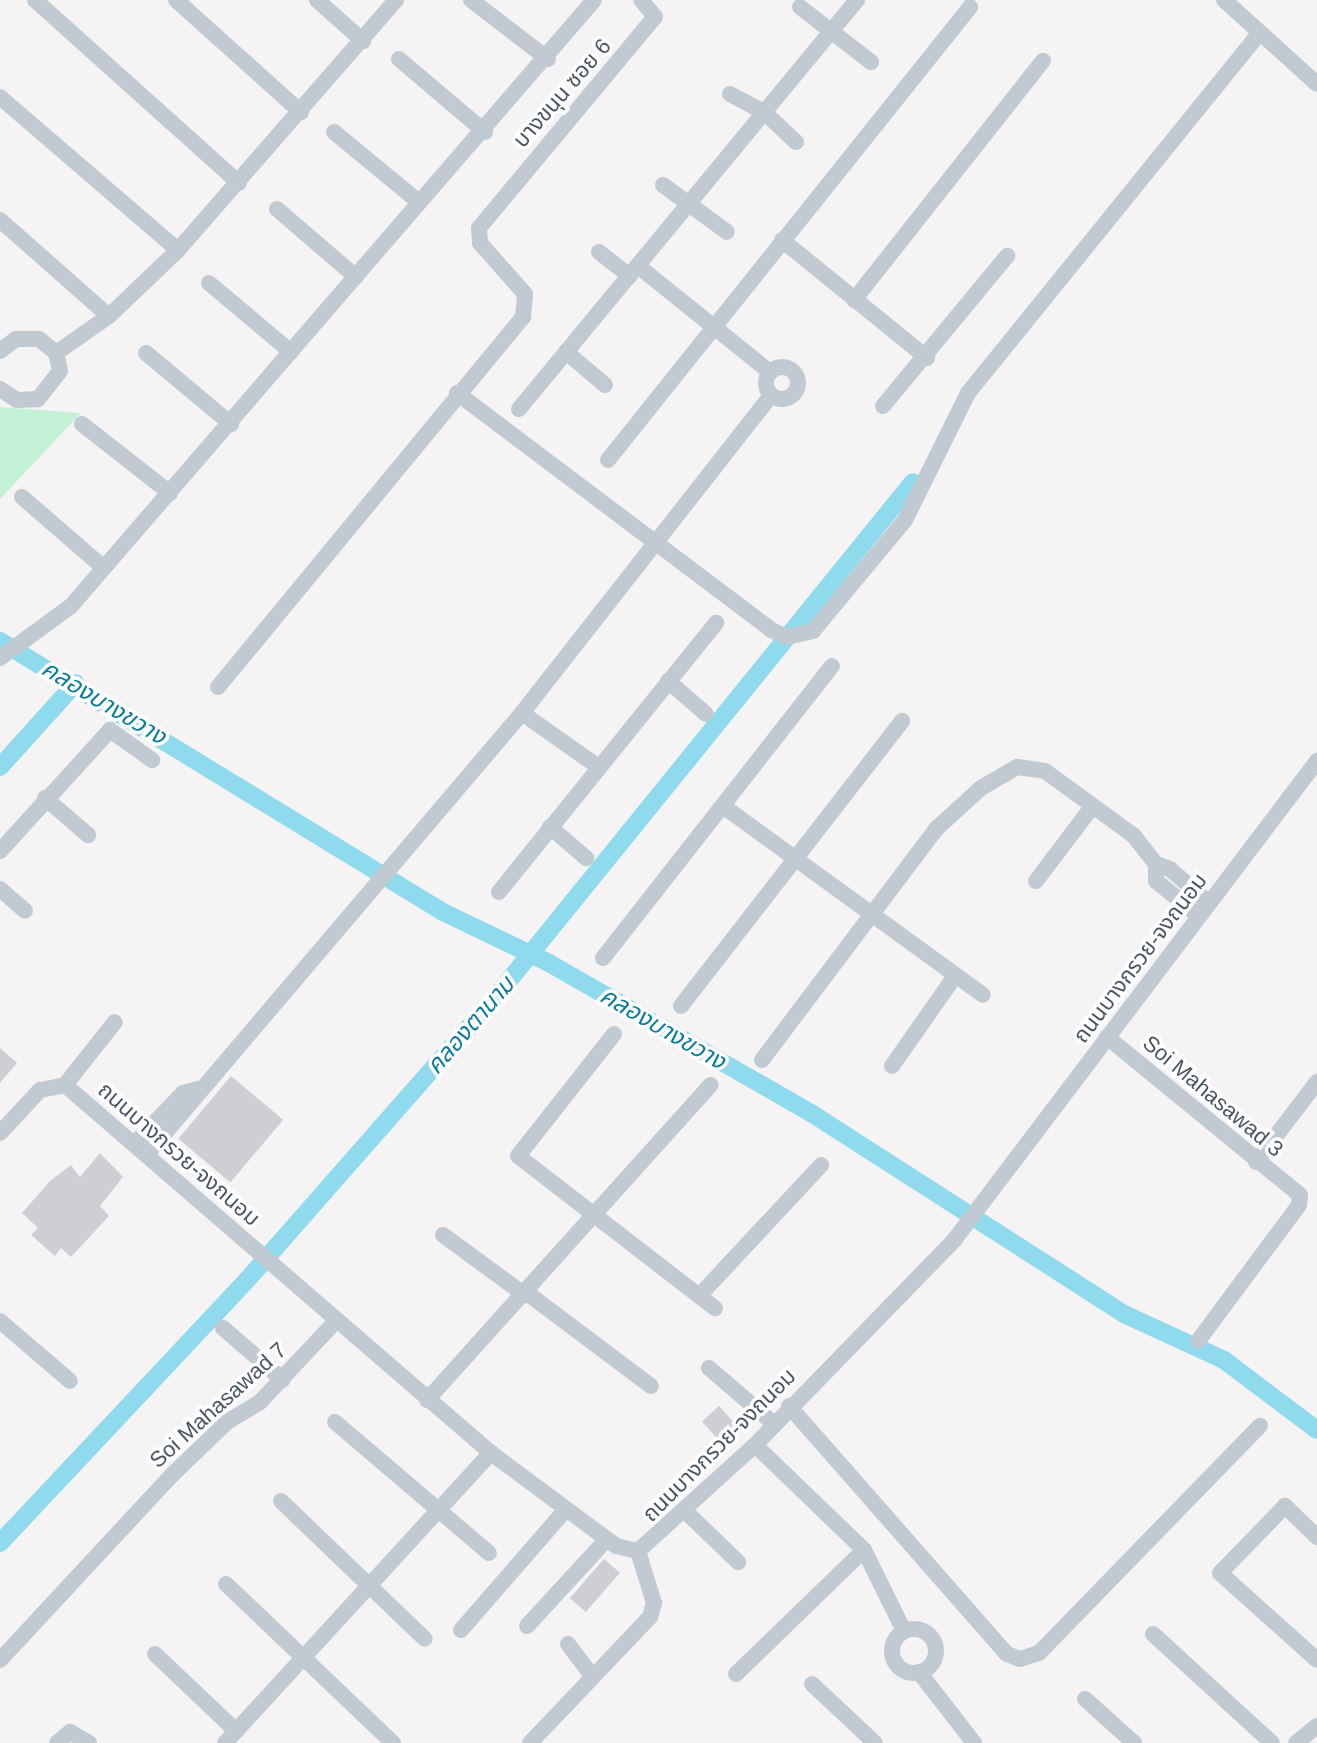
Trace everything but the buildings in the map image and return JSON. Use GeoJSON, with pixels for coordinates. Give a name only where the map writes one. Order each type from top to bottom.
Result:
{"type":"FeatureCollection","features":[{"type":"Feature","properties":{"kind":"street"},"geometry":{"type":"LineString","coordinates":[[35,0],[239,183]]}},
{"type":"Feature","properties":{"kind":"street"},"geometry":{"type":"LineString","coordinates":[[176,0],[301,112]]}},
{"type":"Feature","properties":{"kind":"street"},"geometry":{"type":"LineString","coordinates":[[317,0],[363,41]]}},
{"type":"Feature","properties":{"kind":"street"},"geometry":{"type":"LineString","coordinates":[[56,353],[109,316],[178,250],[396,0]]}},
{"type":"Feature","properties":{"kind":"street"},"geometry":{"type":"LineString","coordinates":[[471,0],[548,59]]}},
{"type":"Feature","properties":{"kind":"street"},"geometry":{"type":"LineString","coordinates":[[1,657],[71,606],[231,424],[419,202],[485,132],[594,0]]}},
{"type":"Feature","properties":{"kind":"street","name":"บางขนุน ซอย 6"},"geometry":{"type":"LineString","coordinates":[[457,393],[525,308],[525,294],[480,243],[479,228],[655,17],[641,0]]}},
{"type":"Feature","properties":{"kind":"street"},"geometry":{"type":"LineString","coordinates":[[519,409],[634,271],[688,200],[857,0]]}},
{"type":"Feature","properties":{"kind":"street"},"geometry":{"type":"LineString","coordinates":[[1224,0],[1258,35],[1317,84]]}},
{"type":"Feature","properties":{"kind":"street"},"geometry":{"type":"LineString","coordinates":[[800,7],[833,29],[871,62]]}},
{"type":"Feature","properties":{"kind":"street"},"geometry":{"type":"LineString","coordinates":[[608,460],[970,7]]}},
{"type":"Feature","properties":{"kind":"street"},"geometry":{"type":"LineString","coordinates":[[218,687],[457,393],[771,630],[787,637],[813,631],[905,520],[968,393],[1258,35]]}},
{"type":"Feature","properties":{"kind":"street"},"geometry":{"type":"LineString","coordinates":[[399,59],[485,132]]}},
{"type":"Feature","properties":{"kind":"street"},"geometry":{"type":"LineString","coordinates":[[854,300],[1043,61]]}},
{"type":"Feature","properties":{"kind":"street"},"geometry":{"type":"LineString","coordinates":[[730,94],[764,112],[796,142]]}},
{"type":"Feature","properties":{"kind":"street"},"geometry":{"type":"LineString","coordinates":[[0,97],[178,250]]}},
{"type":"Feature","properties":{"kind":"street"},"geometry":{"type":"LineString","coordinates":[[334,132],[419,202]]}},
{"type":"Feature","properties":{"kind":"street"},"geometry":{"type":"LineString","coordinates":[[663,185],[688,200],[727,232]]}},
{"type":"Feature","properties":{"kind":"street"},"geometry":{"type":"LineString","coordinates":[[277,209],[356,277]]}},
{"type":"Feature","properties":{"kind":"street"},"geometry":{"type":"LineString","coordinates":[[0,220],[109,316]]}},
{"type":"Feature","properties":{"kind":"street"},"geometry":{"type":"LineString","coordinates":[[782,240],[927,358]]}},
{"type":"Feature","properties":{"kind":"street"},"geometry":{"type":"LineString","coordinates":[[599,252],[634,271],[716,326],[770,372]]}},
{"type":"Feature","properties":{"kind":"street"},"geometry":{"type":"LineString","coordinates":[[883,406],[927,358],[1007,256]]}},
{"type":"Feature","properties":{"kind":"street"},"geometry":{"type":"LineString","coordinates":[[209,283],[291,352]]}},
{"type":"Feature","properties":{"kind":"street"},"geometry":{"type":"LineString","coordinates":[[0,349],[27,337],[56,353]]}},
{"type":"Feature","properties":{"kind":"street"},"geometry":{"type":"LineString","coordinates":[[566,352],[605,385]]}},
{"type":"Feature","properties":{"kind":"street"},"geometry":{"type":"LineString","coordinates":[[0,389],[17,400],[38,399],[57,381],[56,353]]}},
{"type":"Feature","properties":{"kind":"street"},"geometry":{"type":"LineString","coordinates":[[146,353],[231,424]]}},
{"type":"Feature","properties":{"kind":"street"},"geometry":{"type":"LineString","coordinates":[[770,372],[788,368],[799,382],[789,398],[771,395]]}},
{"type":"Feature","properties":{"kind":"street"},"geometry":{"type":"LineString","coordinates":[[770,372],[766,384],[771,395]]}},
{"type":"Feature","properties":{"kind":"street"},"geometry":{"type":"LineString","coordinates":[[141,1149],[191,1107],[198,1089],[522,713],[771,395]]}},
{"type":"Feature","properties":{"kind":"street"},"geometry":{"type":"LineString","coordinates":[[82,424],[170,493]]}},
{"type":"Feature","properties":{"kind":"street"},"geometry":{"type":"LineString","coordinates":[[22,497],[104,568]]}},
{"type":"Feature","properties":{"kind":"street"},"geometry":{"type":"LineString","coordinates":[[499,892],[597,766],[716,623]]}},
{"type":"Feature","properties":{"kind":"street"},"geometry":{"type":"LineString","coordinates":[[603,958],[832,666]]}},
{"type":"Feature","properties":{"kind":"street"},"geometry":{"type":"LineString","coordinates":[[668,681],[706,714]]}},
{"type":"Feature","properties":{"kind":"street"},"geometry":{"type":"LineString","coordinates":[[522,713],[597,766]]}},
{"type":"Feature","properties":{"kind":"street"},"geometry":{"type":"LineString","coordinates":[[681,1006],[902,721]]}},
{"type":"Feature","properties":{"kind":"street"},"geometry":{"type":"LineString","coordinates":[[0,851],[110,730],[152,760]]}},
{"type":"Feature","properties":{"kind":"street","name":"ถนนบางกรวย-จงถนอม"},"geometry":{"type":"LineString","coordinates":[[3,1123],[40,1090],[65,1085],[251,1246],[334,1323],[491,1453],[607,1539],[638,1551],[755,1445],[789,1406],[955,1239],[1317,761]]}},
{"type":"Feature","properties":{"kind":"street"},"geometry":{"type":"LineString","coordinates":[[762,1060],[936,829],[981,788],[1017,767],[1045,771],[1143,844],[1156,864],[1170,869],[1204,910]]}},
{"type":"Feature","properties":{"kind":"street"},"geometry":{"type":"LineString","coordinates":[[45,798],[88,835]]}},
{"type":"Feature","properties":{"kind":"street"},"geometry":{"type":"LineString","coordinates":[[723,806],[868,917],[983,995]]}},
{"type":"Feature","properties":{"kind":"street"},"geometry":{"type":"LineString","coordinates":[[1036,881],[1092,807]]}},
{"type":"Feature","properties":{"kind":"street"},"geometry":{"type":"LineString","coordinates":[[550,827],[586,858]]}},
{"type":"Feature","properties":{"kind":"street"},"geometry":{"type":"LineString","coordinates":[[0,889],[25,911]]}},
{"type":"Feature","properties":{"kind":"street"},"geometry":{"type":"LineString","coordinates":[[892,1066],[955,976]]}},
{"type":"Feature","properties":{"kind":"street"},"geometry":{"type":"LineString","coordinates":[[65,1085],[115,1022]]}},
{"type":"Feature","properties":{"kind":"street"},"geometry":{"type":"LineString","coordinates":[[614,1034],[518,1156],[534,1175],[596,1216],[715,1308]]}},
{"type":"Feature","properties":{"kind":"street","name":"Soi Mahasawad 3"},"geometry":{"type":"LineString","coordinates":[[1107,1037],[1300,1195],[1299,1205],[1198,1341]]}},
{"type":"Feature","properties":{"kind":"street"},"geometry":{"type":"LineString","coordinates":[[1256,1162],[1317,1082]]}},
{"type":"Feature","properties":{"kind":"street"},"geometry":{"type":"LineString","coordinates":[[427,1400],[526,1294],[711,1085]]}},
{"type":"Feature","properties":{"kind":"street"},"geometry":{"type":"LineString","coordinates":[[699,1296],[821,1165]]}},
{"type":"Feature","properties":{"kind":"street"},"geometry":{"type":"LineString","coordinates":[[443,1235],[651,1386]]}},
{"type":"Feature","properties":{"kind":"street"},"geometry":{"type":"LineString","coordinates":[[0,1321],[70,1381]]}},
{"type":"Feature","properties":{"kind":"street","name":"Soi Mahasawad 7"},"geometry":{"type":"LineString","coordinates":[[0,1660],[65,1587],[227,1422],[250,1411],[283,1380],[334,1323]]}},
{"type":"Feature","properties":{"kind":"street"},"geometry":{"type":"LineString","coordinates":[[223,1328],[283,1380]]}},
{"type":"Feature","properties":{"kind":"street"},"geometry":{"type":"LineString","coordinates":[[709,1368],[773,1423]]}},
{"type":"Feature","properties":{"kind":"street"},"geometry":{"type":"LineString","coordinates":[[789,1406],[1007,1654],[1020,1659],[1039,1653],[1260,1426]]}},
{"type":"Feature","properties":{"kind":"street"},"geometry":{"type":"LineString","coordinates":[[335,1422],[489,1553]]}},
{"type":"Feature","properties":{"kind":"street"},"geometry":{"type":"LineString","coordinates":[[755,1445],[864,1550],[904,1631]]}},
{"type":"Feature","properties":{"kind":"street"},"geometry":{"type":"LineString","coordinates":[[155,1654],[230,1737],[491,1453]]}},
{"type":"Feature","properties":{"kind":"street"},"geometry":{"type":"LineString","coordinates":[[281,1501],[425,1639]]}},
{"type":"Feature","properties":{"kind":"street"},"geometry":{"type":"LineString","coordinates":[[1317,1537],[1285,1506],[1220,1573],[1317,1660]]}},
{"type":"Feature","properties":{"kind":"street"},"geometry":{"type":"LineString","coordinates":[[461,1630],[566,1509]]}},
{"type":"Feature","properties":{"kind":"street"},"geometry":{"type":"LineString","coordinates":[[685,1511],[738,1562]]}},
{"type":"Feature","properties":{"kind":"street"},"geometry":{"type":"LineString","coordinates":[[527,1626],[607,1539]]}},
{"type":"Feature","properties":{"kind":"street"},"geometry":{"type":"LineString","coordinates":[[736,1674],[864,1550]]}},
{"type":"Feature","properties":{"kind":"street"},"geometry":{"type":"LineString","coordinates":[[530,1743],[650,1617],[654,1603],[638,1551]]}},
{"type":"Feature","properties":{"kind":"street"},"geometry":{"type":"LineString","coordinates":[[226,1584],[393,1743]]}},
{"type":"Feature","properties":{"kind":"street"},"geometry":{"type":"LineString","coordinates":[[904,1631],[926,1632],[935,1644],[935,1659],[919,1672]]}},
{"type":"Feature","properties":{"kind":"street"},"geometry":{"type":"LineString","coordinates":[[904,1631],[892,1656],[899,1668],[919,1672],[970,1741]]}},
{"type":"Feature","properties":{"kind":"street"},"geometry":{"type":"LineString","coordinates":[[1153,1634],[1272,1743]]}},
{"type":"Feature","properties":{"kind":"street"},"geometry":{"type":"LineString","coordinates":[[568,1644],[592,1676]]}},
{"type":"Feature","properties":{"kind":"street"},"geometry":{"type":"LineString","coordinates":[[812,1684],[875,1743]]}},
{"type":"Feature","properties":{"kind":"street"},"geometry":{"type":"LineString","coordinates":[[1085,1699],[1134,1743]]}},
{"type":"Feature","properties":{"kind":"street"},"geometry":{"type":"LineString","coordinates":[[1296,1743],[1317,1726]]}},
{"type":"Feature","properties":{"kind":"street"},"geometry":{"type":"LineString","coordinates":[[57,1743],[70,1732],[89,1743]]}},
{"type":"Feature","properties":{"kind":"green space"},"geometry":{"type":"Polygon","coordinates":[[[0,407],[81,413],[0,499],[0,407]]]}},
{"type":"Feature","properties":{"kind":"waterway","name":"คลองตานาม"},"geometry":{"type":"LineString","coordinates":[[0,1543],[247,1280],[489,1005],[913,482]]}},
{"type":"Feature","properties":{"kind":"waterway","name":"คลองบางขวาง"},"geometry":{"type":"LineString","coordinates":[[0,641],[443,912],[549,963],[811,1113],[1124,1314],[1224,1360],[1317,1430]]}},
{"type":"Feature","properties":{"kind":"waterway"},"geometry":{"type":"LineString","coordinates":[[0,767],[76,683]]}}]}
